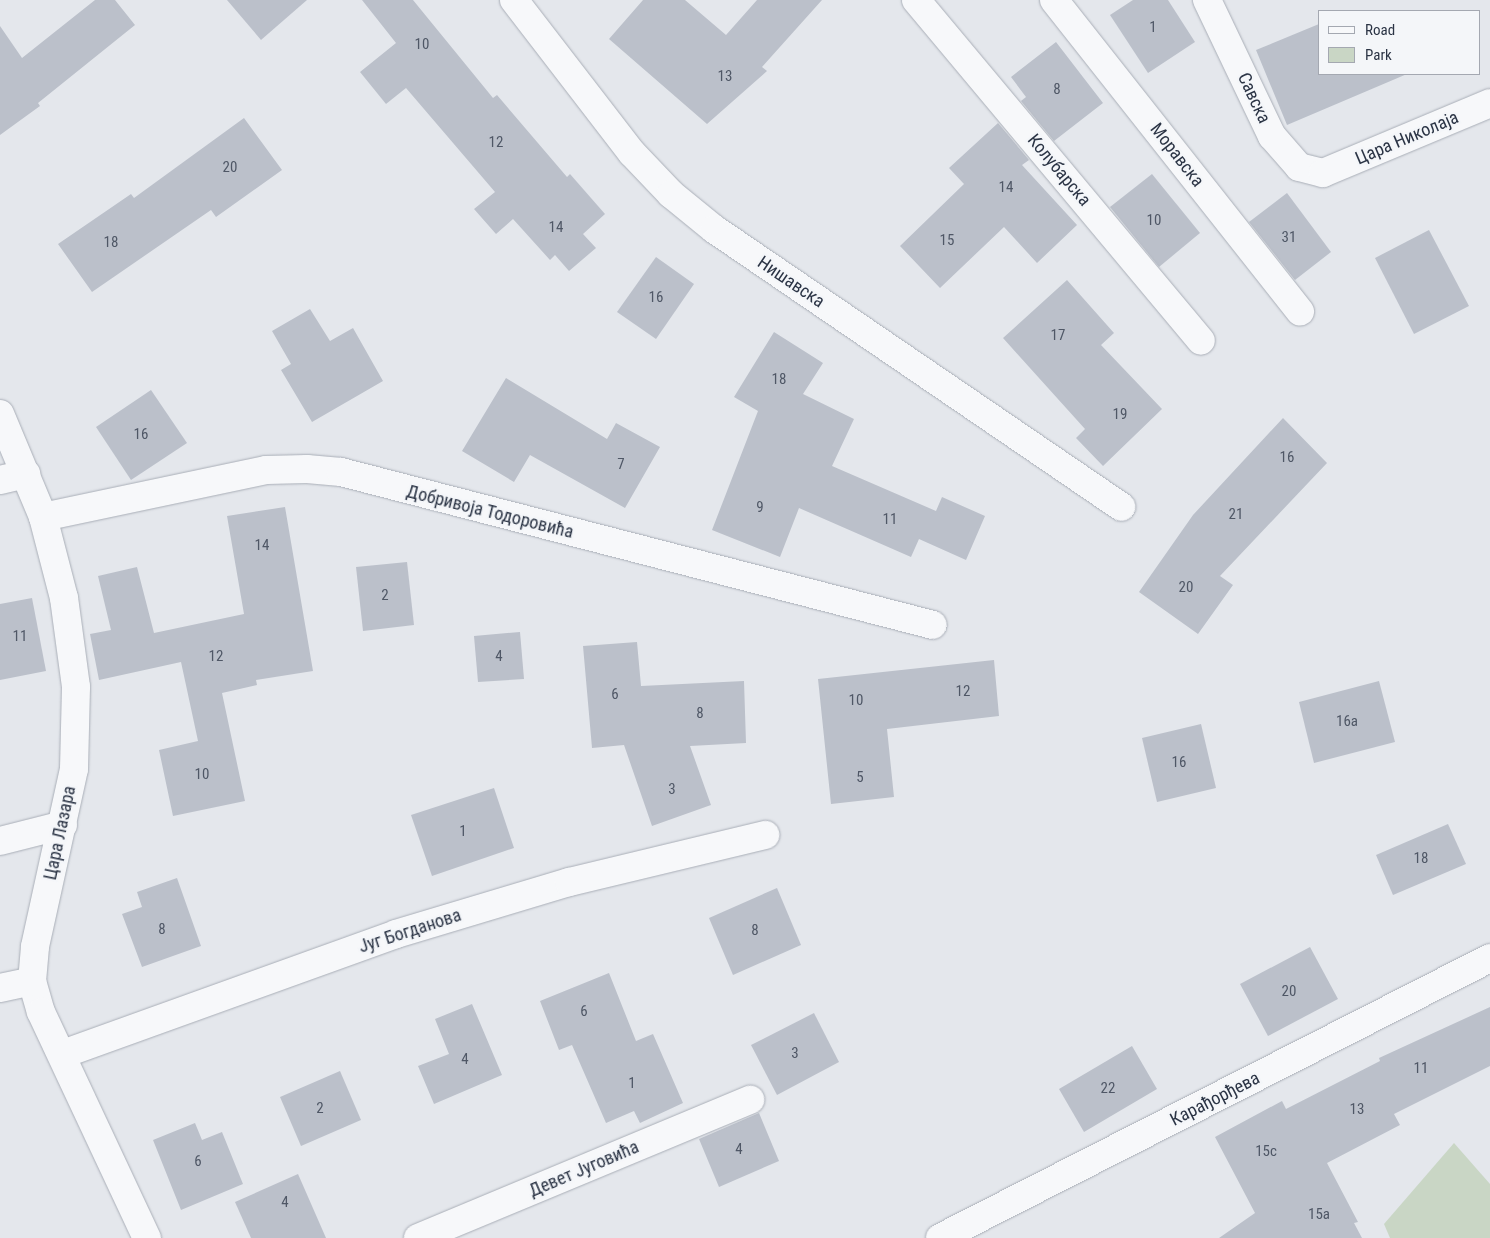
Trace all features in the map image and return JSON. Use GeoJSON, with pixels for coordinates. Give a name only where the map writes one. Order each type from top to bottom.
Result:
{"type":"FeatureCollection","features":[{"type":"Feature","properties":{"kind":"street","name":"Нишавска"},"geometry":{"type":"LineString","coordinates":[[514,0],[632,153],[671,194],[714,230],[1121,507]]}},
{"type":"Feature","properties":{"kind":"street","name":"Колубарска"},"geometry":{"type":"LineString","coordinates":[[916,0],[1201,341]]}},
{"type":"Feature","properties":{"kind":"street","name":"Моравска"},"geometry":{"type":"LineString","coordinates":[[1054,0],[1300,311]]}},
{"type":"Feature","properties":{"kind":"street","name":"Савска"},"geometry":{"type":"LineString","coordinates":[[1207,0],[1278,146],[1299,167],[1323,173]]}},
{"type":"Feature","properties":{"kind":"street","name":"Цара Николаја"},"geometry":{"type":"LineString","coordinates":[[1323,173],[1490,103]]}},
{"type":"Feature","properties":{"kind":"street","name":"Цара Лазара"},"geometry":{"type":"LineString","coordinates":[[0,414],[13,477],[43,517],[64,598],[76,686],[74,769],[35,947],[32,981],[41,1012],[147,1238]]}},
{"type":"Feature","properties":{"kind":"street","name":"Добривоја Тодоровића"},"geometry":{"type":"LineString","coordinates":[[43,517],[266,470],[307,469],[341,472],[933,625]]}},
{"type":"Feature","properties":{"kind":"street"},"geometry":{"type":"LineString","coordinates":[[0,840],[63,825]]}},
{"type":"Feature","properties":{"kind":"street","name":"Југ Богданова"},"geometry":{"type":"LineString","coordinates":[[62,1054],[396,934],[569,882],[765,835]]}},
{"type":"Feature","properties":{"kind":"street","name":"Карађорђева"},"geometry":{"type":"LineString","coordinates":[[940,1238],[1490,958]]}},
{"type":"Feature","properties":{"kind":"street"},"geometry":{"type":"LineString","coordinates":[[0,988],[32,981]]}},
{"type":"Feature","properties":{"kind":"street","name":"Девет Југовића"},"geometry":{"type":"LineString","coordinates":[[418,1238],[750,1100]]}},
{"type":"Feature","properties":{"kind":"green space"},"geometry":{"type":"Polygon","coordinates":[[[1454,1143],[1490,1184],[1490,1238],[1390,1238],[1384,1224],[1454,1143]]]}},
{"type":"Feature","properties":{"kind":"building"},"geometry":{"type":"Polygon","coordinates":[[[95,0],[115,0],[135,25],[38,103],[40,106],[0,135],[0,26],[22,58],[95,0]]]}},
{"type":"Feature","properties":{"kind":"building"},"geometry":{"type":"Polygon","coordinates":[[[227,0],[307,0],[261,40],[227,0]]]}},
{"type":"Feature","properties":{"kind":"building"},"geometry":{"type":"Polygon","coordinates":[[[362,0],[413,0],[493,98],[497,95],[567,177],[570,174],[605,214],[583,234],[596,248],[569,271],[555,255],[550,260],[513,219],[496,234],[474,209],[495,192],[406,88],[386,104],[360,72],[396,43],[362,0]]]}},
{"type":"Feature","properties":{"kind":"building"},"geometry":{"type":"Polygon","coordinates":[[[643,0],[685,0],[726,35],[757,0],[822,0],[762,67],[767,71],[707,124],[609,39],[643,0]]]}},
{"type":"Feature","properties":{"kind":"building"},"geometry":{"type":"Polygon","coordinates":[[[1133,0],[1168,0],[1195,42],[1148,73],[1110,15],[1133,0]]]}},
{"type":"Feature","properties":{"kind":"building"},"geometry":{"type":"Polygon","coordinates":[[[1318,24],[1318,75],[1405,75],[1287,125],[1256,50],[1318,24]]]}},
{"type":"Feature","properties":{"kind":"building"},"geometry":{"type":"Polygon","coordinates":[[[1056,42],[1103,103],[1054,141],[1021,101],[1026,97],[1011,77],[1056,42]]]}},
{"type":"Feature","properties":{"kind":"building"},"geometry":{"type":"Polygon","coordinates":[[[244,118],[282,170],[216,217],[211,210],[92,292],[58,244],[131,194],[134,198],[244,118]]]}},
{"type":"Feature","properties":{"kind":"building"},"geometry":{"type":"Polygon","coordinates":[[[998,123],[1029,160],[1022,165],[1077,225],[1037,263],[1004,227],[940,288],[900,246],[964,184],[949,168],[998,123]]]}},
{"type":"Feature","properties":{"kind":"building"},"geometry":{"type":"Polygon","coordinates":[[[1152,174],[1200,233],[1159,267],[1110,207],[1152,174]]]}},
{"type":"Feature","properties":{"kind":"building"},"geometry":{"type":"Polygon","coordinates":[[[1287,193],[1331,252],[1295,280],[1249,222],[1287,193]]]}},
{"type":"Feature","properties":{"kind":"building"},"geometry":{"type":"Polygon","coordinates":[[[1429,230],[1469,306],[1414,334],[1375,258],[1429,230]]]}},
{"type":"Feature","properties":{"kind":"building"},"geometry":{"type":"Polygon","coordinates":[[[656,257],[694,284],[656,339],[617,312],[656,257]]]}},
{"type":"Feature","properties":{"kind":"building"},"geometry":{"type":"Polygon","coordinates":[[[1067,280],[1114,333],[1101,345],[1162,409],[1103,466],[1076,438],[1085,429],[1003,338],[1067,280]]]}},
{"type":"Feature","properties":{"kind":"building"},"geometry":{"type":"Polygon","coordinates":[[[310,309],[330,341],[353,328],[383,381],[312,422],[281,370],[291,364],[272,331],[310,309]]]}},
{"type":"Feature","properties":{"kind":"building"},"geometry":{"type":"Polygon","coordinates":[[[774,332],[823,363],[803,394],[854,419],[832,466],[936,511],[942,497],[985,516],[966,560],[919,539],[911,557],[799,508],[780,557],[712,530],[758,411],[734,397],[774,332]]]}},
{"type":"Feature","properties":{"kind":"building"},"geometry":{"type":"Polygon","coordinates":[[[506,378],[607,439],[616,423],[660,447],[625,508],[530,455],[514,482],[462,451],[506,378]]]}},
{"type":"Feature","properties":{"kind":"building"},"geometry":{"type":"Polygon","coordinates":[[[151,390],[187,443],[131,480],[96,427],[151,390]]]}},
{"type":"Feature","properties":{"kind":"building"},"geometry":{"type":"Polygon","coordinates":[[[1283,418],[1327,463],[1220,576],[1233,585],[1198,634],[1139,592],[1193,515],[1283,418]]]}},
{"type":"Feature","properties":{"kind":"building"},"geometry":{"type":"Polygon","coordinates":[[[285,507],[313,671],[256,680],[257,685],[222,693],[245,801],[173,816],[159,750],[198,741],[181,662],[99,680],[90,634],[111,630],[98,576],[137,567],[154,633],[244,614],[227,516],[285,507]]]}},
{"type":"Feature","properties":{"kind":"building"},"geometry":{"type":"Polygon","coordinates":[[[407,562],[414,625],[363,631],[356,567],[407,562]]]}},
{"type":"Feature","properties":{"kind":"building"},"geometry":{"type":"Polygon","coordinates":[[[32,598],[46,671],[0,680],[0,604],[32,598]]]}},
{"type":"Feature","properties":{"kind":"building"},"geometry":{"type":"Polygon","coordinates":[[[520,632],[524,679],[478,682],[474,636],[520,632]]]}},
{"type":"Feature","properties":{"kind":"building"},"geometry":{"type":"Polygon","coordinates":[[[637,642],[641,686],[744,681],[746,743],[690,746],[711,805],[652,826],[624,745],[592,748],[583,646],[637,642]]]}},
{"type":"Feature","properties":{"kind":"building"},"geometry":{"type":"Polygon","coordinates":[[[994,660],[999,716],[887,729],[894,797],[831,804],[818,679],[994,660]]]}},
{"type":"Feature","properties":{"kind":"building"},"geometry":{"type":"Polygon","coordinates":[[[1379,681],[1395,742],[1314,763],[1299,702],[1379,681]]]}},
{"type":"Feature","properties":{"kind":"building"},"geometry":{"type":"Polygon","coordinates":[[[1201,724],[1216,788],[1157,802],[1142,738],[1201,724]]]}},
{"type":"Feature","properties":{"kind":"building"},"geometry":{"type":"Polygon","coordinates":[[[494,788],[514,848],[432,876],[411,815],[494,788]]]}},
{"type":"Feature","properties":{"kind":"building"},"geometry":{"type":"Polygon","coordinates":[[[1448,824],[1466,864],[1393,895],[1376,855],[1448,824]]]}},
{"type":"Feature","properties":{"kind":"building"},"geometry":{"type":"Polygon","coordinates":[[[177,878],[201,946],[142,967],[122,914],[142,907],[137,892],[177,878]]]}},
{"type":"Feature","properties":{"kind":"building"},"geometry":{"type":"Polygon","coordinates":[[[777,888],[801,945],[733,975],[709,918],[777,888]]]}},
{"type":"Feature","properties":{"kind":"building"},"geometry":{"type":"Polygon","coordinates":[[[1310,947],[1338,999],[1268,1036],[1240,984],[1310,947]]]}},
{"type":"Feature","properties":{"kind":"building"},"geometry":{"type":"Polygon","coordinates":[[[609,973],[636,1041],[653,1034],[683,1103],[640,1123],[634,1111],[606,1123],[572,1045],[559,1050],[540,1001],[609,973]]]}},
{"type":"Feature","properties":{"kind":"building"},"geometry":{"type":"Polygon","coordinates":[[[472,1004],[502,1075],[434,1104],[418,1066],[449,1054],[435,1019],[472,1004]]]}},
{"type":"Feature","properties":{"kind":"building"},"geometry":{"type":"Polygon","coordinates":[[[1490,1007],[1490,1066],[1394,1114],[1400,1125],[1327,1163],[1358,1222],[1354,1223],[1362,1238],[1219,1238],[1255,1213],[1215,1137],[1282,1101],[1286,1109],[1380,1061],[1379,1058],[1490,1007]]]}},
{"type":"Feature","properties":{"kind":"building"},"geometry":{"type":"Polygon","coordinates":[[[814,1013],[839,1062],[777,1095],[751,1045],[814,1013]]]}},
{"type":"Feature","properties":{"kind":"building"},"geometry":{"type":"Polygon","coordinates":[[[1132,1046],[1157,1089],[1084,1132],[1059,1089],[1132,1046]]]}},
{"type":"Feature","properties":{"kind":"building"},"geometry":{"type":"Polygon","coordinates":[[[340,1071],[361,1120],[301,1146],[280,1097],[340,1071]]]}},
{"type":"Feature","properties":{"kind":"building"},"geometry":{"type":"Polygon","coordinates":[[[759,1113],[779,1161],[719,1187],[699,1139],[759,1113]]]}},
{"type":"Feature","properties":{"kind":"building"},"geometry":{"type":"Polygon","coordinates":[[[195,1123],[202,1140],[222,1132],[243,1184],[181,1210],[153,1140],[195,1123]]]}},
{"type":"Feature","properties":{"kind":"building"},"geometry":{"type":"Polygon","coordinates":[[[298,1174],[326,1238],[251,1238],[235,1202],[298,1174]]]}}]}
